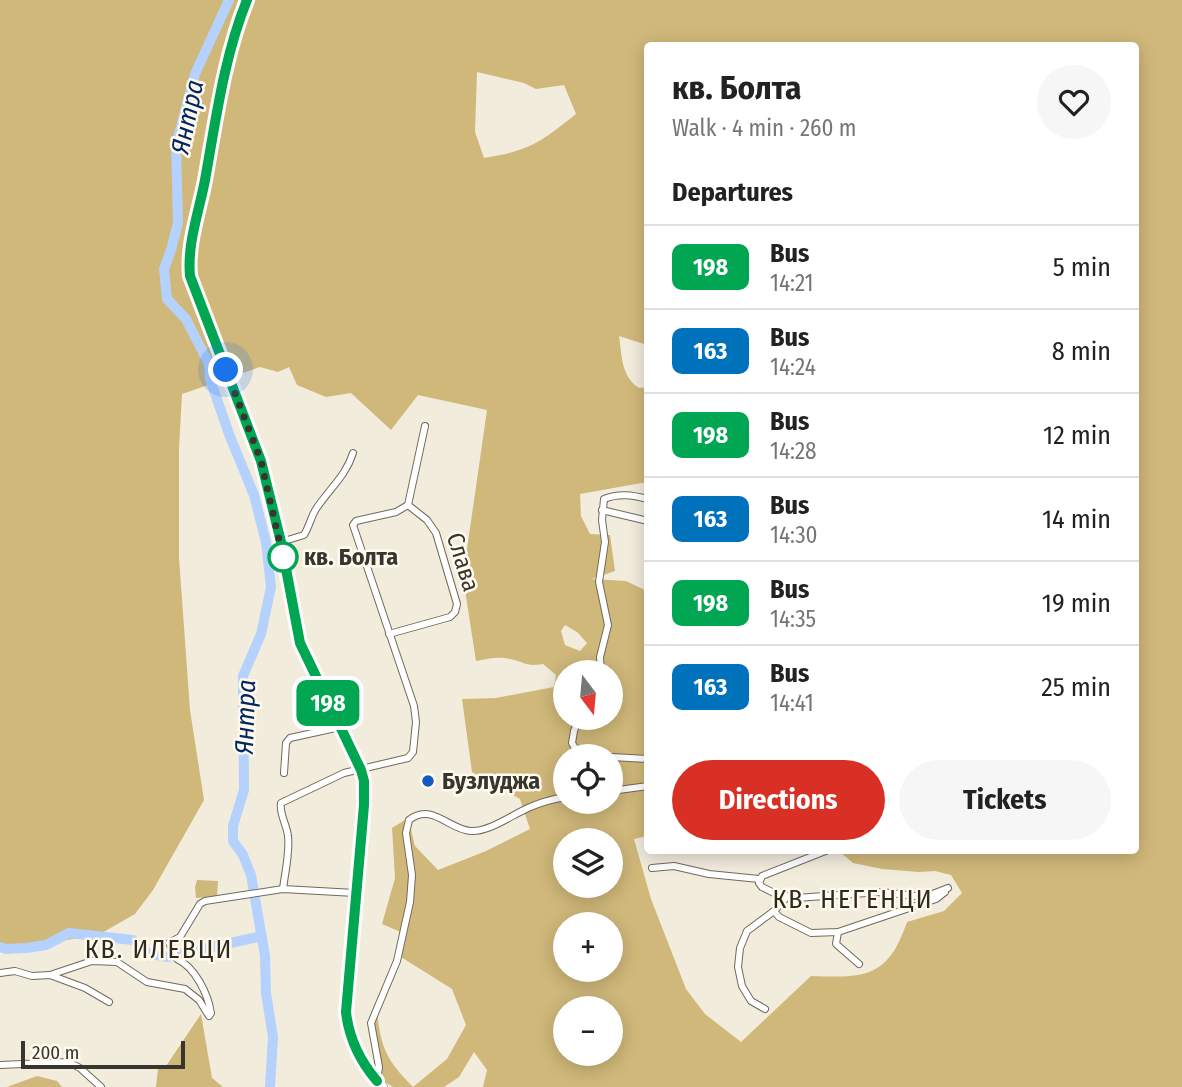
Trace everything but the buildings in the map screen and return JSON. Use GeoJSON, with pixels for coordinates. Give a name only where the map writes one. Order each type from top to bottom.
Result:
{"type":"FeatureCollection","features":[{"type":"Feature","properties":{"kind":"main road"},"geometry":{"type":"LineString","coordinates":[[247,0],[234,33],[189,261],[190,276],[261,461],[281,542],[300,643],[364,781],[346,1012],[352,1041],[361,1061],[380,1084]]}},
{"type":"Feature","properties":{"kind":"street"},"geometry":{"type":"LineString","coordinates":[[283,889],[288,835],[279,807],[281,803],[344,773],[394,763],[408,758],[413,752],[416,722],[414,706],[353,525],[356,521],[396,512],[408,505],[425,426]]}},
{"type":"Feature","properties":{"kind":"street"},"geometry":{"type":"LineString","coordinates":[[281,542],[304,535],[316,510],[338,483],[353,453]]}},
{"type":"Feature","properties":{"kind":"street"},"geometry":{"type":"LineString","coordinates":[[600,660],[608,625],[599,582],[605,542],[602,510],[604,499],[614,495],[644,498]]}},
{"type":"Feature","properties":{"kind":"street","name":"Слава"},"geometry":{"type":"LineString","coordinates":[[389,634],[450,617],[457,604],[436,533],[427,520],[408,505]]}},
{"type":"Feature","properties":{"kind":"street"},"geometry":{"type":"LineString","coordinates":[[602,510],[644,519]]}},
{"type":"Feature","properties":{"kind":"street"},"geometry":{"type":"LineString","coordinates":[[284,773],[286,743],[290,738],[340,727]]}},
{"type":"Feature","properties":{"kind":"street"},"geometry":{"type":"LineString","coordinates":[[623,758],[644,759]]}},
{"type":"Feature","properties":{"kind":"street"},"geometry":{"type":"LineString","coordinates":[[623,789],[644,787]]}},
{"type":"Feature","properties":{"kind":"street"},"geometry":{"type":"LineString","coordinates":[[380,1084],[370,1023],[397,961],[407,917],[412,884],[407,824],[416,816],[438,817],[464,830],[475,831],[553,801]]}},
{"type":"Feature","properties":{"kind":"street"},"geometry":{"type":"LineString","coordinates":[[652,868],[674,866],[709,874],[759,879],[818,854]]}},
{"type":"Feature","properties":{"kind":"street"},"geometry":{"type":"LineString","coordinates":[[759,879],[762,887],[786,898],[881,892],[925,897],[948,888],[936,899],[838,932],[811,933],[779,917],[774,911]]}},
{"type":"Feature","properties":{"kind":"street"},"geometry":{"type":"LineString","coordinates":[[0,973],[15,971],[32,976],[50,975],[86,962],[117,962],[147,982],[185,989],[193,994],[207,1014],[211,1015],[209,1000],[198,979],[184,962],[177,959],[169,943],[180,937],[200,904],[245,893],[283,889],[355,893]]}},
{"type":"Feature","properties":{"kind":"street"},"geometry":{"type":"LineString","coordinates":[[765,1009],[751,1002],[746,995],[739,977],[738,957],[747,931],[774,911],[786,898]]}},
{"type":"Feature","properties":{"kind":"street"},"geometry":{"type":"LineString","coordinates":[[838,932],[836,944],[859,964]]}},
{"type":"Feature","properties":{"kind":"street"},"geometry":{"type":"LineString","coordinates":[[50,975],[85,988],[109,1002]]}},
{"type":"Feature","properties":{"kind":"street"},"geometry":{"type":"LineString","coordinates":[[0,1065],[68,1062],[80,1068],[101,1087]]}},
{"type":"Feature","properties":{"kind":"shaded area"},"geometry":{"type":"Polygon","coordinates":[[[0,0],[1182,0],[1182,1087],[483,1087],[487,1070],[474,1052],[459,1077],[444,1087],[413,1087],[447,1059],[466,1025],[452,989],[401,957],[403,933],[382,924],[395,878],[392,828],[408,818],[415,846],[438,870],[486,851],[530,829],[520,799],[472,772],[462,699],[496,698],[553,687],[553,730],[623,730],[623,660],[553,660],[553,672],[543,664],[528,665],[501,658],[476,661],[463,577],[487,410],[418,395],[391,430],[351,393],[326,397],[297,385],[289,367],[278,372],[260,367],[182,394],[179,558],[190,710],[204,800],[153,890],[135,914],[100,934],[0,952],[0,0]],[[477,72],[475,132],[484,158],[534,144],[576,114],[564,85],[536,89],[524,83],[477,72]],[[565,625],[561,631],[565,645],[580,651],[587,643],[577,632],[565,625]]]}},
{"type":"Feature","properties":{"kind":"shaded area"},"geometry":{"type":"Polygon","coordinates":[[[197,880],[218,881],[217,896],[196,898],[197,880]]]}},
{"type":"Feature","properties":{"kind":"shaded area"},"geometry":{"type":"Polygon","coordinates":[[[201,1014],[212,1078],[223,1087],[156,1087],[158,1069],[164,1069],[201,1014]]]}},
{"type":"Feature","properties":{"kind":"shaded area"},"geometry":{"type":"Polygon","coordinates":[[[377,1014],[387,1054],[413,1087],[393,1087],[378,1077],[371,1030],[377,1014]]]}},
{"type":"Feature","properties":{"kind":"shaded area"},"geometry":{"type":"Polygon","coordinates":[[[37,1076],[57,1081],[62,1087],[7,1087],[37,1076]]]}},
{"type":"Feature","properties":{"kind":"waterway","name":"Янтра"},"geometry":{"type":"LineString","coordinates":[[229,0],[195,74],[176,145],[178,223],[164,269],[167,299],[186,319],[209,364],[210,379],[254,495],[266,542],[271,587],[261,634],[243,676],[244,790],[233,826],[233,841],[243,855],[251,875],[265,956],[266,993],[273,1037],[270,1087]]}},
{"type":"Feature","properties":{"kind":"waterway"},"geometry":{"type":"LineString","coordinates":[[0,947],[6,949],[46,945],[69,933],[133,940],[148,953],[167,957],[262,936]]}},
{"type":"Feature","properties":{"kind":"bus line","name":"198"},"geometry":{"type":"LineString","coordinates":[[247,0],[234,33],[194,227],[189,261],[190,276],[261,461],[281,542],[300,643],[353,751],[364,781],[346,1012],[352,1041],[361,1061],[377,1081]]}},
{"type":"Feature","properties":{"kind":"place","name":"кв. Болта"},"geometry":{"type":"Point","coordinates":[283,557]}},
{"type":"Feature","properties":{"kind":"place","name":"Бузлуджа"},"geometry":{"type":"Point","coordinates":[428,781]}},
{"type":"Feature","properties":{"kind":"district","name":"КВ. НЕГЕНЦИ"},"geometry":{"type":"Point","coordinates":[853,899]}},
{"type":"Feature","properties":{"kind":"district","name":"КВ. ИЛЕВЦИ"},"geometry":{"type":"Point","coordinates":[159,949]}},
{"type":"Feature","properties":{"kind":"route"},"geometry":{"type":"LineString","coordinates":[[226,370],[261,461],[285,566],[283,557]]}}]}
